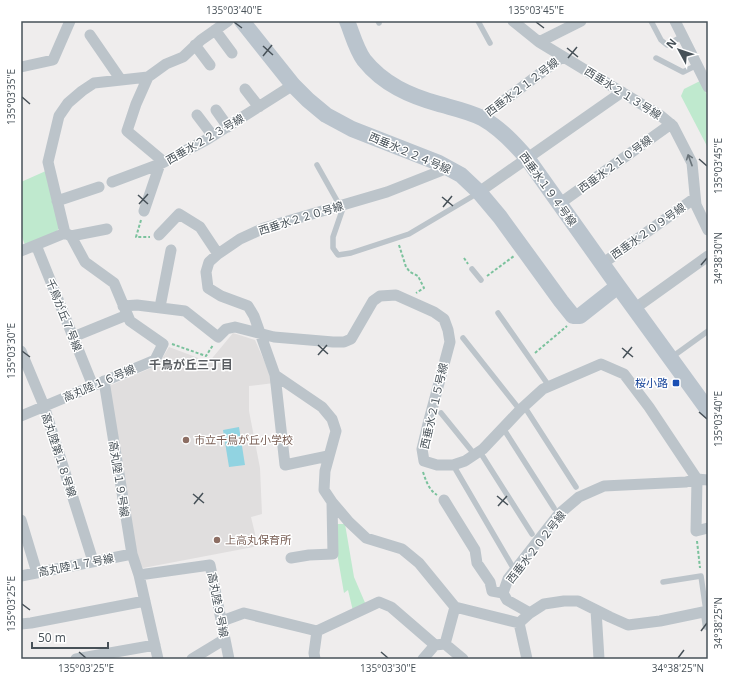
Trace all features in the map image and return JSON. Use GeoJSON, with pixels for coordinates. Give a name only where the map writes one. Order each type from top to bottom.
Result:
{"type":"FeatureCollection","features":[{"type":"Feature","properties":{"kind":"street"},"geometry":{"type":"LineString","coordinates":[[21,67],[53,60],[70,21]]}},
{"type":"Feature","properties":{"kind":"street"},"geometry":{"type":"LineString","coordinates":[[163,344],[130,321],[114,283],[85,262],[68,234],[48,162],[59,116],[68,103],[82,91],[94,83],[148,77],[166,64],[183,57],[196,45],[228,21]]}},
{"type":"Feature","properties":{"kind":"street","name":"西垂水２２４号線"},"geometry":{"type":"LineString","coordinates":[[242,21],[293,85],[326,115],[352,129],[439,163],[461,175],[479,192],[500,217],[573,316],[580,316]]}},
{"type":"Feature","properties":{"kind":"street","name":"西垂水１９４号線"},"geometry":{"type":"LineString","coordinates":[[347,21],[364,59],[376,72],[393,86],[413,96],[460,110],[481,118],[496,126],[527,158],[707,408]]}},
{"type":"Feature","properties":{"kind":"street","name":"西垂水２１３号線"},"geometry":{"type":"LineString","coordinates":[[513,21],[539,42],[661,116],[671,124],[677,132],[692,163],[695,198],[702,209],[708,230]]}},
{"type":"Feature","properties":{"kind":"street"},"geometry":{"type":"LineString","coordinates":[[539,42],[581,21]]}},
{"type":"Feature","properties":{"kind":"street"},"geometry":{"type":"LineString","coordinates":[[675,21],[708,87]]}},
{"type":"Feature","properties":{"kind":"street"},"geometry":{"type":"LineString","coordinates":[[215,30],[232,53]]}},
{"type":"Feature","properties":{"kind":"street"},"geometry":{"type":"LineString","coordinates":[[90,35],[121,80]]}},
{"type":"Feature","properties":{"kind":"street"},"geometry":{"type":"LineString","coordinates":[[196,45],[210,65]]}},
{"type":"Feature","properties":{"kind":"street","name":"西垂水２１２号線"},"geometry":{"type":"LineString","coordinates":[[481,118],[562,56]]}},
{"type":"Feature","properties":{"kind":"street"},"geometry":{"type":"LineString","coordinates":[[144,211],[162,163],[127,131],[136,104],[148,77]]}},
{"type":"Feature","properties":{"kind":"street","name":"西垂水２２３号線"},"geometry":{"type":"LineString","coordinates":[[112,182],[162,163],[213,136],[293,85]]}},
{"type":"Feature","properties":{"kind":"street"},"geometry":{"type":"LineString","coordinates":[[245,89],[259,107]]}},
{"type":"Feature","properties":{"kind":"street"},"geometry":{"type":"LineString","coordinates":[[479,192],[622,92]]}},
{"type":"Feature","properties":{"kind":"street"},"geometry":{"type":"LineString","coordinates":[[216,110],[228,126]]}},
{"type":"Feature","properties":{"kind":"street"},"geometry":{"type":"LineString","coordinates":[[197,115],[213,136]]}},
{"type":"Feature","properties":{"kind":"street","name":"西垂水２１０号線"},"geometry":{"type":"LineString","coordinates":[[559,204],[671,124]]}},
{"type":"Feature","properties":{"kind":"street","name":"西垂水２２０号線"},"geometry":{"type":"LineString","coordinates":[[260,334],[254,316],[248,306],[221,296],[208,288],[206,272],[209,262],[218,254],[240,239],[264,228],[387,192],[448,168]]}},
{"type":"Feature","properties":{"kind":"street"},"geometry":{"type":"LineString","coordinates":[[58,201],[99,187]]}},
{"type":"Feature","properties":{"kind":"street","name":"西垂水２０９号線"},"geometry":{"type":"LineString","coordinates":[[602,264],[695,198]]}},
{"type":"Feature","properties":{"kind":"street"},"geometry":{"type":"LineString","coordinates":[[159,235],[179,214],[200,227],[218,254]]}},
{"type":"Feature","properties":{"kind":"street"},"geometry":{"type":"LineString","coordinates":[[21,251],[68,234],[107,229]]}},
{"type":"Feature","properties":{"kind":"street","name":"千鳥が丘７号線"},"geometry":{"type":"LineString","coordinates":[[36,245],[93,386]]}},
{"type":"Feature","properties":{"kind":"street"},"geometry":{"type":"LineString","coordinates":[[73,337],[137,304],[160,307],[171,250]]}},
{"type":"Feature","properties":{"kind":"street"},"geometry":{"type":"LineString","coordinates":[[634,308],[708,256]]}},
{"type":"Feature","properties":{"kind":"street"},"geometry":{"type":"LineString","coordinates":[[580,316],[618,286]]}},
{"type":"Feature","properties":{"kind":"street","name":"西垂水２１５号線"},"geometry":{"type":"LineString","coordinates":[[160,307],[185,311],[218,337],[226,329],[235,327],[274,337],[344,342],[352,338],[373,301],[380,296],[396,295],[434,312],[444,319],[448,330],[450,342],[422,449],[424,461],[438,465],[453,465],[465,461],[483,450],[522,408],[543,389],[601,364],[624,374],[649,407],[697,479]]}},
{"type":"Feature","properties":{"kind":"street"},"geometry":{"type":"LineString","coordinates":[[260,334],[275,375],[285,465],[328,456]]}},
{"type":"Feature","properties":{"kind":"street","name":"高丸陸１６号線"},"geometry":{"type":"LineString","coordinates":[[21,416],[154,360],[163,344]]}},
{"type":"Feature","properties":{"kind":"street","name":"高丸陸第１８号線"},"geometry":{"type":"LineString","coordinates":[[21,351],[44,406],[93,561]]}},
{"type":"Feature","properties":{"kind":"street"},"geometry":{"type":"LineString","coordinates":[[275,375],[322,407],[332,419],[336,431],[328,456],[325,471],[324,490],[349,522],[366,538],[402,549],[419,564],[455,607],[519,624]]}},
{"type":"Feature","properties":{"kind":"street","name":"高丸陸１９号線"},"geometry":{"type":"LineString","coordinates":[[104,381],[132,554],[139,575]]}},
{"type":"Feature","properties":{"kind":"street"},"geometry":{"type":"LineString","coordinates":[[697,479],[696,531],[708,528]]}},
{"type":"Feature","properties":{"kind":"street","name":"西垂水２０２号線"},"geometry":{"type":"LineString","coordinates":[[530,612],[507,600],[503,593],[508,579],[559,514],[579,497],[604,486],[686,482],[697,479],[708,480]]}},
{"type":"Feature","properties":{"kind":"street"},"geometry":{"type":"LineString","coordinates":[[444,500],[475,550],[477,563],[490,582],[492,591],[503,593]]}},
{"type":"Feature","properties":{"kind":"street"},"geometry":{"type":"LineString","coordinates":[[291,558],[309,555],[333,554],[332,502]]}},
{"type":"Feature","properties":{"kind":"street"},"geometry":{"type":"LineString","coordinates":[[21,520],[37,573]]}},
{"type":"Feature","properties":{"kind":"street","name":"高丸陸１７号線"},"geometry":{"type":"LineString","coordinates":[[21,576],[132,554]]}},
{"type":"Feature","properties":{"kind":"street","name":"高丸陸９号線"},"geometry":{"type":"LineString","coordinates":[[139,575],[210,565],[229,659]]}},
{"type":"Feature","properties":{"kind":"street"},"geometry":{"type":"LineString","coordinates":[[139,575],[158,659]]}},
{"type":"Feature","properties":{"kind":"street"},"geometry":{"type":"LineString","coordinates":[[519,624],[530,612],[544,604],[564,600],[578,601],[610,618],[628,625],[707,611],[708,625]]}},
{"type":"Feature","properties":{"kind":"street"},"geometry":{"type":"LineString","coordinates":[[21,624],[145,601]]}},
{"type":"Feature","properties":{"kind":"street"},"geometry":{"type":"LineString","coordinates":[[222,622],[244,613],[317,631],[380,602],[391,607],[440,644],[463,659]]}},
{"type":"Feature","properties":{"kind":"street"},"geometry":{"type":"LineString","coordinates":[[423,659],[440,644],[455,607]]}},
{"type":"Feature","properties":{"kind":"street"},"geometry":{"type":"LineString","coordinates":[[596,610],[599,659]]}},
{"type":"Feature","properties":{"kind":"street"},"geometry":{"type":"LineString","coordinates":[[519,624],[526,659]]}},
{"type":"Feature","properties":{"kind":"street"},"geometry":{"type":"LineString","coordinates":[[315,659],[314,653],[317,631]]}},
{"type":"Feature","properties":{"kind":"street"},"geometry":{"type":"LineString","coordinates":[[192,659],[225,640]]}},
{"type":"Feature","properties":{"kind":"street"},"geometry":{"type":"LineString","coordinates":[[76,659],[155,644]]}},
{"type":"Feature","properties":{"kind":"lane"},"geometry":{"type":"LineString","coordinates":[[478,21],[490,43]]}},
{"type":"Feature","properties":{"kind":"lane"},"geometry":{"type":"LineString","coordinates":[[651,21],[661,40],[667,45],[683,36]]}},
{"type":"Feature","properties":{"kind":"lane"},"geometry":{"type":"LineString","coordinates":[[656,58],[683,72],[697,65]]}},
{"type":"Feature","properties":{"kind":"lane"},"geometry":{"type":"LineString","coordinates":[[317,165],[342,205],[333,237],[333,248],[338,255],[351,253],[409,234],[479,192]]}},
{"type":"Feature","properties":{"kind":"lane"},"geometry":{"type":"LineString","coordinates":[[472,269],[481,280]]}},
{"type":"Feature","properties":{"kind":"lane"},"geometry":{"type":"LineString","coordinates":[[498,313],[549,386]]}},
{"type":"Feature","properties":{"kind":"lane"},"geometry":{"type":"LineString","coordinates":[[670,358],[708,331]]}},
{"type":"Feature","properties":{"kind":"lane"},"geometry":{"type":"LineString","coordinates":[[463,338],[522,408],[576,487]]}},
{"type":"Feature","properties":{"kind":"lane"},"geometry":{"type":"LineString","coordinates":[[442,413],[477,453],[532,534]]}},
{"type":"Feature","properties":{"kind":"lane"},"geometry":{"type":"LineString","coordinates":[[503,428],[554,508]]}},
{"type":"Feature","properties":{"kind":"lane"},"geometry":{"type":"LineString","coordinates":[[456,470],[515,570]]}},
{"type":"Feature","properties":{"kind":"lane"},"geometry":{"type":"LineString","coordinates":[[663,582],[700,576],[707,611]]}},
{"type":"Feature","properties":{"kind":"path"},"geometry":{"type":"LineString","coordinates":[[138,229],[136,236],[147,237]]}},
{"type":"Feature","properties":{"kind":"path"},"geometry":{"type":"LineString","coordinates":[[397,238],[406,267],[410,272],[418,276],[424,288],[406,299]]}},
{"type":"Feature","properties":{"kind":"path"},"geometry":{"type":"LineString","coordinates":[[481,280],[523,250]]}},
{"type":"Feature","properties":{"kind":"path"},"geometry":{"type":"LineString","coordinates":[[529,357],[580,316]]}},
{"type":"Feature","properties":{"kind":"path"},"geometry":{"type":"LineString","coordinates":[[163,344],[169,343],[206,356]]}},
{"type":"Feature","properties":{"kind":"path"},"geometry":{"type":"LineString","coordinates":[[424,461],[421,466],[426,482],[432,492],[444,500]]}},
{"type":"Feature","properties":{"kind":"path"},"geometry":{"type":"LineString","coordinates":[[696,531],[700,576]]}},
{"type":"Feature","properties":{"kind":"shaded area","name":"市立千鳥が丘小学校"},"geometry":{"type":"Polygon","coordinates":[[[233,333],[255,340],[274,383],[249,386],[249,411],[260,468],[262,514],[251,517],[258,546],[143,568],[140,565],[136,553],[107,387],[158,365],[169,347],[209,362],[233,333]]]}},
{"type":"Feature","properties":{"kind":"green space"},"geometry":{"type":"Polygon","coordinates":[[[700,81],[708,97],[708,148],[681,96],[684,89],[700,81]]]}},
{"type":"Feature","properties":{"kind":"green space"},"geometry":{"type":"Polygon","coordinates":[[[48,170],[60,227],[56,232],[25,245],[21,234],[21,182],[48,170]]]}},
{"type":"Feature","properties":{"kind":"green space"},"geometry":{"type":"Polygon","coordinates":[[[332,524],[345,524],[354,577],[366,605],[353,611],[348,590],[344,593],[332,524]]]}},
{"type":"Feature","properties":{"kind":"water"},"geometry":{"type":"Polygon","coordinates":[[[239,427],[245,465],[229,467],[223,430],[239,427]]]}},
{"type":"Feature","properties":{"kind":"place","name":"桜小路"},"geometry":{"type":"Point","coordinates":[676,383]}},
{"type":"Feature","properties":{"kind":"place","name":"市立千鳥が丘小学校"},"geometry":{"type":"Point","coordinates":[186,440]}},
{"type":"Feature","properties":{"kind":"place","name":"上高丸保育所"},"geometry":{"type":"Point","coordinates":[217,540]}},
{"type":"Feature","properties":{"kind":"district","name":"千鳥が丘三丁目"},"geometry":{"type":"Point","coordinates":[191,365]}}]}
